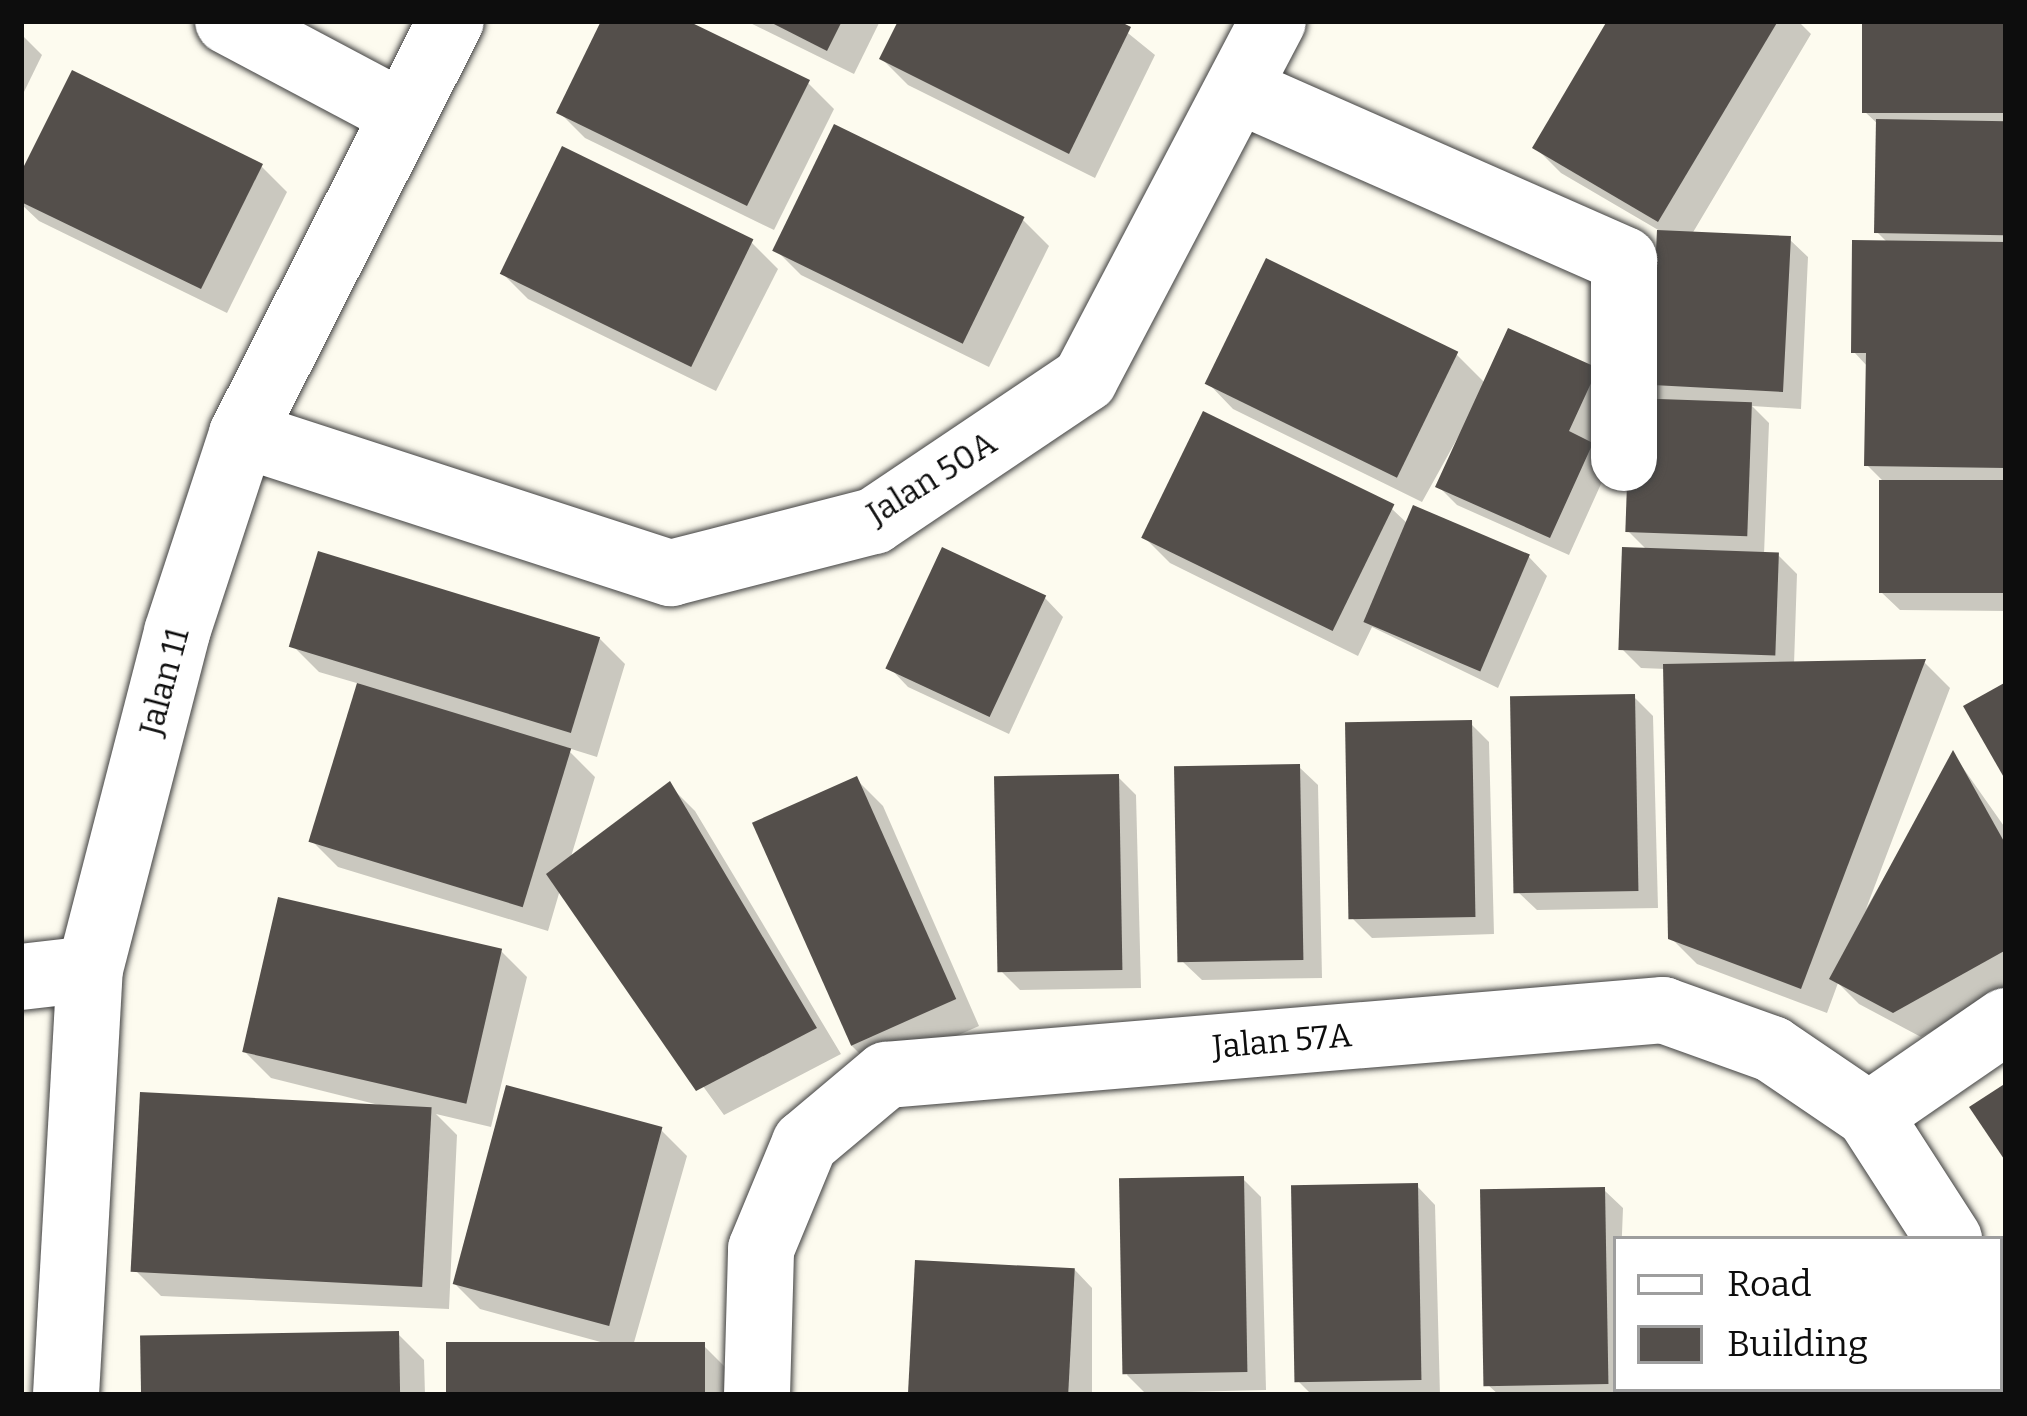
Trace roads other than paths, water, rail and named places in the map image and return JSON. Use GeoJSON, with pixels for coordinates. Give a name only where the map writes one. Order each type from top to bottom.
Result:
{"type":"FeatureCollection","features":[{"type":"Feature","properties":{"kind":"street"},"geometry":{"type":"LineString","coordinates":[[228,21],[403,114]]}},
{"type":"Feature","properties":{"kind":"street","name":"Jalan 11"},"geometry":{"type":"LineString","coordinates":[[66,1395],[90,969],[177,632],[242,434],[451,21]]}},
{"type":"Feature","properties":{"kind":"street","name":"Jalan 50A"},"geometry":{"type":"LineString","coordinates":[[242,434],[671,573],[874,521],[1085,379],[1273,21]]}},
{"type":"Feature","properties":{"kind":"street"},"geometry":{"type":"LineString","coordinates":[[1239,90],[1624,260],[1624,458]]}},
{"type":"Feature","properties":{"kind":"street"},"geometry":{"type":"LineString","coordinates":[[21,977],[90,969]]}},
{"type":"Feature","properties":{"kind":"street","name":"Jalan 57A"},"geometry":{"type":"LineString","coordinates":[[757,1395],[761,1249],[805,1143],[886,1075],[1663,1010],[1772,1049],[1869,1115],[1947,1236]]}},
{"type":"Feature","properties":{"kind":"street"},"geometry":{"type":"LineString","coordinates":[[1869,1115],[2006,1021]]}}]}
